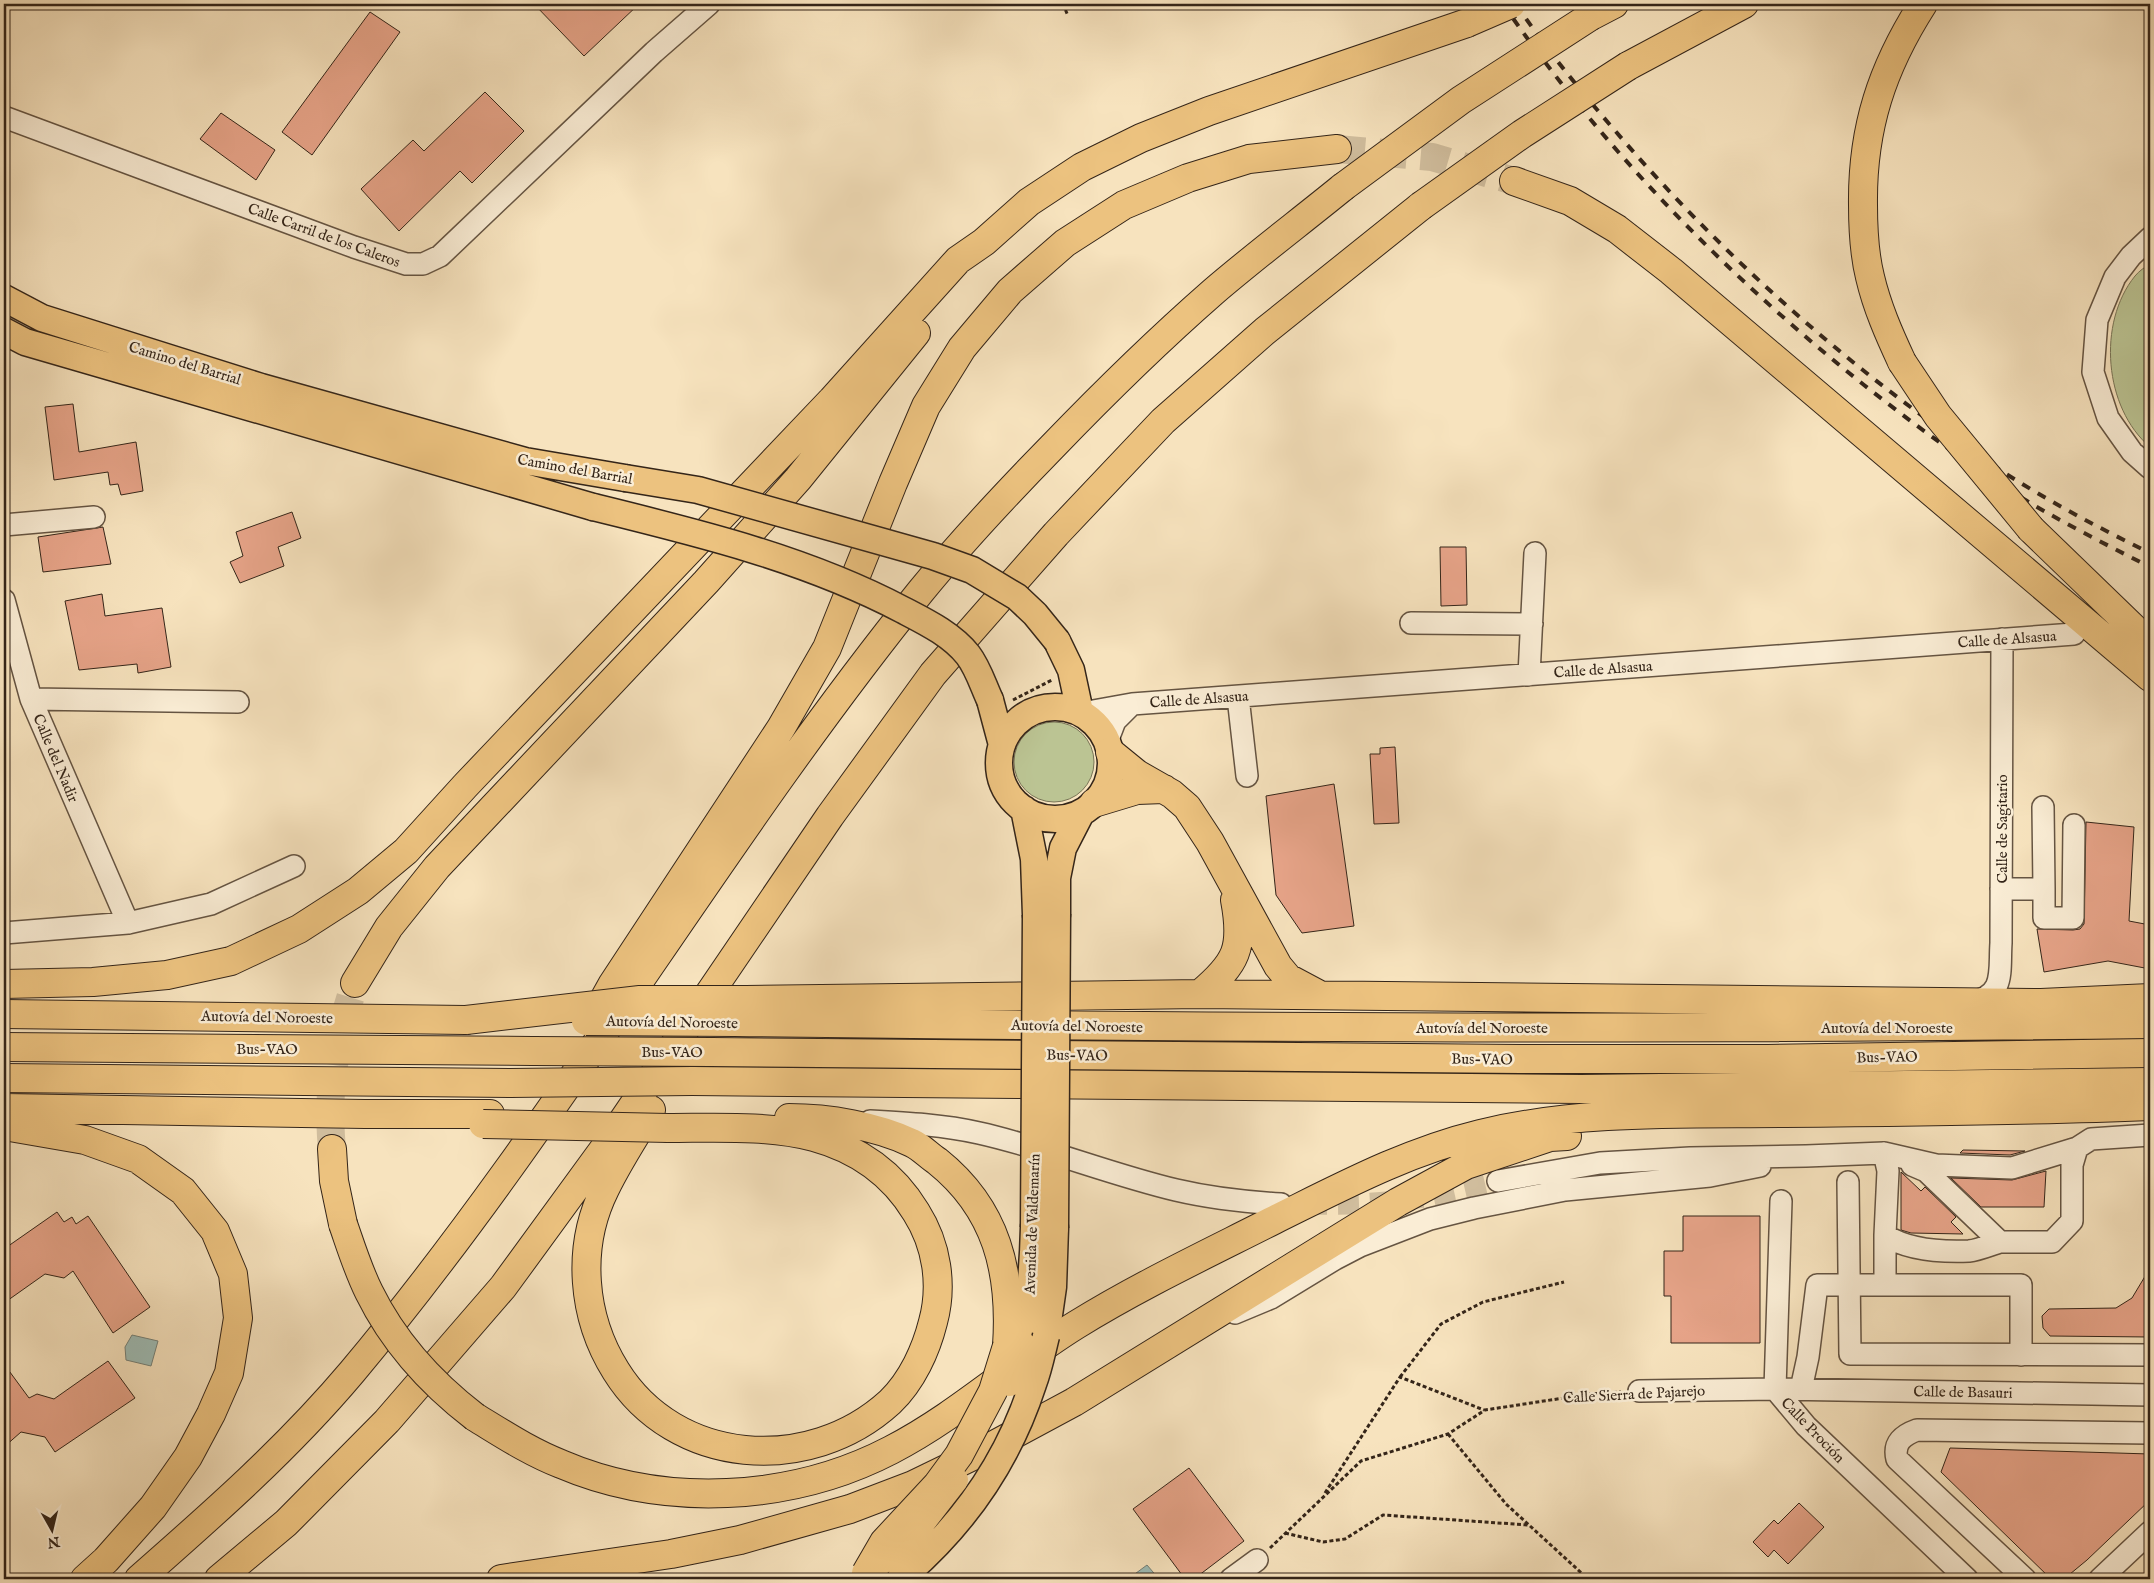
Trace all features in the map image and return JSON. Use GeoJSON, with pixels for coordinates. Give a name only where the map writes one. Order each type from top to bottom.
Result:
{"type":"FeatureCollection","features":[{"type":"Feature","properties":{"kind":"highway"},"geometry":{"type":"LineString","coordinates":[[4,984],[93,982],[158,976],[231,961],[299,929],[358,891],[406,851],[465,786],[832,400],[958,260],[984,242],[1029,202],[1082,167],[1140,138],[1209,112],[1467,23],[1511,4]]}},
{"type":"Feature","properties":{"kind":"highway"},"geometry":{"type":"LineString","coordinates":[[219,1579],[286,1524],[387,1421],[503,1287],[603,1150],[830,816],[934,674],[1056,534],[1163,420],[1264,331],[1421,206],[1522,134],[1628,66],[1744,4]]}},
{"type":"Feature","properties":{"kind":"highway"},"geometry":{"type":"LineString","coordinates":[[1923,4],[1890,64],[1872,114],[1865,152],[1862,182],[1865,252],[1870,276],[1885,325],[1902,362],[1938,416],[2031,529],[2149,642]]}},
{"type":"Feature","properties":{"kind":"highway"},"geometry":{"type":"LineString","coordinates":[[139,1579],[247,1484],[348,1377],[431,1275],[508,1171],[787,766],[923,588],[1010,490],[1120,377],[1215,291],[1343,187],[1461,100],[1602,10]]}},
{"type":"Feature","properties":{"kind":"highway"},"geometry":{"type":"LineString","coordinates":[[508,1171],[612,985],[781,728],[827,648],[926,406],[962,348],[1010,291],[1064,243],[1124,205],[1188,178],[1249,158],[1337,149]]}},
{"type":"Feature","properties":{"kind":"highway"},"geometry":{"type":"LineString","coordinates":[[1514,181],[1570,201],[1625,235],[1671,271],[2150,676]]}},
{"type":"Feature","properties":{"kind":"highway"},"geometry":{"type":"LineString","coordinates":[[354,983],[390,927],[437,867],[700,589],[798,479],[966,271],[984,242]]}},
{"type":"Feature","properties":{"kind":"highway"},"geometry":{"type":"LineString","coordinates":[[1109,747],[1137,774],[1180,800],[1198,823],[1278,966],[1288,978],[1320,995]]}},
{"type":"Feature","properties":{"kind":"highway"},"geometry":{"type":"LineString","coordinates":[[1087,808],[1137,790],[1164,789]]}},
{"type":"Feature","properties":{"kind":"highway"},"geometry":{"type":"LineString","coordinates":[[671,1122],[721,1128],[775,1131],[815,1137],[846,1149],[876,1164],[906,1197],[929,1237],[934,1253],[938,1288],[937,1308],[931,1332],[919,1361],[892,1400],[874,1415],[833,1437],[814,1444],[759,1452],[711,1445],[672,1427],[654,1413],[621,1380],[603,1348],[592,1320],[587,1296],[587,1262],[590,1240],[594,1219],[604,1191],[830,816]]}},
{"type":"Feature","properties":{"kind":"highway"},"geometry":{"type":"LineString","coordinates":[[1200,994],[1229,967],[1238,944],[1238,917],[1233,886]]}},
{"type":"Feature","properties":{"kind":"highway"},"geometry":{"type":"LineString","coordinates":[[740,1011],[1200,994],[2059,1003],[2150,998]]}},
{"type":"Feature","properties":{"kind":"highway","name":"Autovía del Noroeste"},"geometry":{"type":"LineString","coordinates":[[4,1014],[466,1020],[740,1011],[1188,1027],[1766,1029],[2150,1024]]}},
{"type":"Feature","properties":{"kind":"highway","name":"Bus-VAO"},"geometry":{"type":"LineString","coordinates":[[4,1047],[1521,1059],[1768,1059],[2150,1053]]}},
{"type":"Feature","properties":{"kind":"highway"},"geometry":{"type":"LineString","coordinates":[[4,1078],[510,1083],[692,1081],[1581,1089],[2150,1082]]}},
{"type":"Feature","properties":{"kind":"highway"},"geometry":{"type":"LineString","coordinates":[[332,1149],[334,1181],[343,1224],[369,1293],[386,1322],[424,1372],[447,1394],[474,1417],[532,1451],[564,1466],[633,1486],[710,1494],[779,1488],[831,1475],[889,1451],[947,1416],[1075,1325],[1120,1299],[1372,1171],[1429,1148],[1480,1134],[1518,1126],[1614,1116],[1919,1112],[2150,1106]]}},
{"type":"Feature","properties":{"kind":"highway"},"geometry":{"type":"LineString","coordinates":[[4,1108],[365,1114],[432,1122],[487,1119],[671,1122],[805,1118],[864,1126],[913,1143],[953,1174],[979,1206],[1001,1260],[1006,1282],[1008,1314],[1025,1342],[993,1391],[958,1455],[937,1485],[884,1542],[860,1576]]}},
{"type":"Feature","properties":{"kind":"highway"},"geometry":{"type":"LineString","coordinates":[[501,1579],[713,1546],[773,1532],[850,1509],[913,1485],[1074,1402],[1398,1202],[1440,1179],[1466,1165],[1550,1137],[1647,1129],[1964,1125],[2150,1120]]}},
{"type":"Feature","properties":{"kind":"highway"},"geometry":{"type":"LineString","coordinates":[[4,1126],[85,1140],[138,1159],[183,1191],[215,1231],[233,1274],[238,1318],[229,1372],[211,1414],[188,1457],[153,1506],[106,1560],[85,1579]]}},
{"type":"Feature","properties":{"kind":"main road","name":"Camino del Barrial"},"geometry":{"type":"LineString","coordinates":[[4,298],[42,318],[261,387],[525,461],[698,490],[933,556],[964,567],[992,581],[1017,597],[1035,614],[1057,641],[1071,670],[1081,713]]}},
{"type":"Feature","properties":{"kind":"main road","name":"Camino del Barrial"},"geometry":{"type":"LineString","coordinates":[[4,331],[25,342],[156,382],[593,507],[696,533],[797,563],[886,601],[935,627],[954,642],[968,655],[978,672],[991,705],[1002,746]]}},
{"type":"Feature","properties":{"kind":"main road"},"geometry":{"type":"LineString","coordinates":[[1064,707],[1081,713],[1102,731],[1109,747],[1111,763],[1107,785],[1087,808],[1066,818],[1037,816],[1024,809],[1007,792],[999,769],[1002,746],[1011,728],[1026,715],[1035,711],[1064,707]]}},
{"type":"Feature","properties":{"kind":"main road","name":"Avenida de Valdemarín"},"geometry":{"type":"LineString","coordinates":[[1046,914],[1057,878],[1063,848],[1087,808]]}},
{"type":"Feature","properties":{"kind":"main road","name":"Avenida de Valdemarín"},"geometry":{"type":"LineString","coordinates":[[900,1579],[928,1555],[965,1514],[986,1483],[1022,1416],[1034,1383],[1025,1342],[1033,1275],[1044,1228],[1046,914],[1024,809]]}},
{"type":"Feature","properties":{"kind":"street","name":"Calle Carril de los Caleros"},"geometry":{"type":"LineString","coordinates":[[4,117],[354,247],[406,264],[423,264],[440,256],[654,52],[709,4]]}},
{"type":"Feature","properties":{"kind":"street"},"geometry":{"type":"LineString","coordinates":[[2150,238],[2131,256],[2115,277],[2097,320],[2093,372],[2108,418],[2132,452],[2150,468]]}},
{"type":"Feature","properties":{"kind":"street"},"geometry":{"type":"LineString","coordinates":[[4,525],[94,516]]}},
{"type":"Feature","properties":{"kind":"street"},"geometry":{"type":"LineString","coordinates":[[1529,674],[1535,553]]}},
{"type":"Feature","properties":{"kind":"street"},"geometry":{"type":"LineString","coordinates":[[4,600],[31,699]]}},
{"type":"Feature","properties":{"kind":"street"},"geometry":{"type":"LineString","coordinates":[[1411,623],[1532,624]]}},
{"type":"Feature","properties":{"kind":"street","name":"Calle de Alsasua"},"geometry":{"type":"LineString","coordinates":[[1081,713],[1132,704],[2074,634]]}},
{"type":"Feature","properties":{"kind":"street","name":"Calle de Sagitario"},"geometry":{"type":"LineString","coordinates":[[1970,1002],[1988,996],[1997,987],[2001,943],[2002,639]]}},
{"type":"Feature","properties":{"kind":"street"},"geometry":{"type":"LineString","coordinates":[[1238,697],[1247,776]]}},
{"type":"Feature","properties":{"kind":"street","name":"Calle del Nadir"},"geometry":{"type":"LineString","coordinates":[[128,923],[31,699],[238,702]]}},
{"type":"Feature","properties":{"kind":"street","name":"Calle de Alsasua"},"geometry":{"type":"LineString","coordinates":[[1109,747],[1115,721],[1132,704]]}},
{"type":"Feature","properties":{"kind":"street"},"geometry":{"type":"LineString","coordinates":[[2043,807],[2044,918],[2074,918],[2074,825]]}},
{"type":"Feature","properties":{"kind":"street"},"geometry":{"type":"LineString","coordinates":[[4,933],[128,923],[211,904],[294,866]]}},
{"type":"Feature","properties":{"kind":"street"},"geometry":{"type":"LineString","coordinates":[[2002,889],[2044,889]]}},
{"type":"Feature","properties":{"kind":"street"},"geometry":{"type":"LineString","coordinates":[[805,1118],[933,1125],[978,1132],[1035,1147],[1176,1190],[1243,1201],[1281,1204]]}},
{"type":"Feature","properties":{"kind":"street"},"geometry":{"type":"LineString","coordinates":[[1498,1181],[1583,1166],[1642,1160],[1884,1153],[1936,1165],[2012,1168],[2077,1148],[2091,1139],[2150,1135]]}},
{"type":"Feature","properties":{"kind":"street"},"geometry":{"type":"LineString","coordinates":[[1885,1235],[1895,1242],[1936,1250],[1971,1251],[2000,1242],[2052,1242],[2072,1221],[2072,1165],[2077,1148]]}},
{"type":"Feature","properties":{"kind":"street"},"geometry":{"type":"LineString","coordinates":[[1884,1153],[1888,1171],[1885,1285]]}},
{"type":"Feature","properties":{"kind":"street"},"geometry":{"type":"LineString","coordinates":[[1884,1153],[1926,1171],[2000,1242]]}},
{"type":"Feature","properties":{"kind":"street"},"geometry":{"type":"LineString","coordinates":[[1189,1332],[1271,1298],[1334,1259],[1360,1246],[1430,1219],[1483,1206],[1565,1190],[1710,1176],[1806,1156]]}},
{"type":"Feature","properties":{"kind":"street"},"geometry":{"type":"LineString","coordinates":[[1848,1182],[1850,1354],[2150,1355]]}},
{"type":"Feature","properties":{"kind":"street","name":"Calle Proción"},"geometry":{"type":"LineString","coordinates":[[1781,1201],[1775,1389],[1806,1426],[1967,1579]]}},
{"type":"Feature","properties":{"kind":"street"},"geometry":{"type":"LineString","coordinates":[[1801,1389],[1808,1357],[1816,1285],[2021,1286],[2021,1355]]}},
{"type":"Feature","properties":{"kind":"street","name":"Calle de Basauri"},"geometry":{"type":"LineString","coordinates":[[1775,1389],[2150,1395]]}},
{"type":"Feature","properties":{"kind":"street","name":"Calle Sierra de Pajarejo"},"geometry":{"type":"LineString","coordinates":[[1639,1391],[1775,1389]]}},
{"type":"Feature","properties":{"kind":"street"},"geometry":{"type":"LineString","coordinates":[[2025,1579],[1897,1459],[1895,1453],[1900,1440],[1917,1430],[2150,1433]]}},
{"type":"Feature","properties":{"kind":"street"},"geometry":{"type":"LineString","coordinates":[[2100,1579],[2150,1532]]}},
{"type":"Feature","properties":{"kind":"street"},"geometry":{"type":"LineString","coordinates":[[1231,1579],[1257,1560]]}},
{"type":"Feature","properties":{"kind":"path"},"geometry":{"type":"LineString","coordinates":[[1063,4],[1068,16]]}},
{"type":"Feature","properties":{"kind":"path"},"geometry":{"type":"LineString","coordinates":[[991,705],[1071,670]]}},
{"type":"Feature","properties":{"kind":"path"},"geometry":{"type":"LineString","coordinates":[[1257,1560],[1322,1497],[1400,1377],[1441,1324],[1483,1302],[1564,1282]]}},
{"type":"Feature","properties":{"kind":"path"},"geometry":{"type":"LineString","coordinates":[[1400,1377],[1485,1410]]}},
{"type":"Feature","properties":{"kind":"path","name":"Calle Sierra de Pajarejo"},"geometry":{"type":"LineString","coordinates":[[1322,1497],[1361,1461],[1448,1434],[1485,1410],[1590,1394],[1639,1391]]}},
{"type":"Feature","properties":{"kind":"path"},"geometry":{"type":"LineString","coordinates":[[1448,1434],[1506,1504],[1588,1579]]}},
{"type":"Feature","properties":{"kind":"path"},"geometry":{"type":"LineString","coordinates":[[1285,1533],[1323,1542],[1345,1539],[1383,1514],[1528,1524]]}},
{"type":"Feature","properties":{"kind":"green space"},"geometry":{"type":"Polygon","coordinates":[[[2150,264],[2150,447],[2135,430],[2123,410],[2115,388],[2111,364],[2111,340],[2115,317],[2123,295],[2137,274],[2150,264]]]}},
{"type":"Feature","properties":{"kind":"green space"},"geometry":{"type":"Polygon","coordinates":[[[1054,722],[1069,725],[1082,734],[1091,747],[1094,762],[1091,777],[1082,790],[1069,799],[1054,802],[1039,799],[1026,790],[1017,777],[1014,762],[1017,747],[1026,734],[1039,725],[1054,722]]]}},
{"type":"Feature","properties":{"kind":"water"},"geometry":{"type":"Polygon","coordinates":[[[132,1335],[158,1341],[151,1366],[126,1360],[125,1347],[132,1335]]]}},
{"type":"Feature","properties":{"kind":"water"},"geometry":{"type":"Polygon","coordinates":[[[1147,1565],[1159,1579],[1128,1579],[1147,1565]]]}},
{"type":"Feature","properties":{"kind":"building"},"geometry":{"type":"Polygon","coordinates":[[[534,4],[639,4],[584,56],[534,4]]]}},
{"type":"Feature","properties":{"kind":"building"},"geometry":{"type":"Polygon","coordinates":[[[370,12],[400,32],[312,155],[282,132],[370,12]]]}},
{"type":"Feature","properties":{"kind":"building"},"geometry":{"type":"Polygon","coordinates":[[[485,92],[524,131],[472,183],[460,171],[399,231],[361,189],[413,140],[424,151],[485,92]]]}},
{"type":"Feature","properties":{"kind":"building"},"geometry":{"type":"Polygon","coordinates":[[[221,113],[275,150],[256,180],[200,139],[221,113]]]}},
{"type":"Feature","properties":{"kind":"building"},"geometry":{"type":"Polygon","coordinates":[[[73,404],[79,452],[136,442],[143,491],[121,495],[118,484],[110,485],[108,472],[54,480],[45,407],[73,404]]]}},
{"type":"Feature","properties":{"kind":"building"},"geometry":{"type":"Polygon","coordinates":[[[292,512],[301,538],[278,547],[284,566],[240,583],[230,562],[243,556],[236,532],[292,512]]]}},
{"type":"Feature","properties":{"kind":"building"},"geometry":{"type":"Polygon","coordinates":[[[103,527],[111,564],[43,572],[38,537],[103,527]]]}},
{"type":"Feature","properties":{"kind":"building"},"geometry":{"type":"Polygon","coordinates":[[[1440,547],[1466,547],[1467,605],[1441,606],[1440,547]]]}},
{"type":"Feature","properties":{"kind":"building"},"geometry":{"type":"Polygon","coordinates":[[[102,594],[105,616],[162,608],[171,667],[138,673],[137,664],[79,670],[65,601],[102,594]]]}},
{"type":"Feature","properties":{"kind":"building"},"geometry":{"type":"Polygon","coordinates":[[[1395,747],[1399,823],[1374,824],[1370,754],[1380,754],[1380,748],[1395,747]]]}},
{"type":"Feature","properties":{"kind":"building"},"geometry":{"type":"Polygon","coordinates":[[[1334,784],[1354,926],[1302,933],[1276,895],[1266,796],[1334,784]]]}},
{"type":"Feature","properties":{"kind":"building"},"geometry":{"type":"Polygon","coordinates":[[[2086,822],[2134,827],[2129,921],[2150,925],[2150,969],[2108,961],[2044,972],[2037,929],[2073,930],[2080,929],[2084,924],[2086,822]]]}},
{"type":"Feature","properties":{"kind":"building"},"geometry":{"type":"Polygon","coordinates":[[[1963,1150],[2025,1151],[2010,1155],[1960,1153],[1963,1150]]]}},
{"type":"Feature","properties":{"kind":"building"},"geometry":{"type":"Polygon","coordinates":[[[2046,1171],[2044,1207],[1981,1207],[1951,1178],[2012,1180],[2046,1171]]]}},
{"type":"Feature","properties":{"kind":"building"},"geometry":{"type":"Polygon","coordinates":[[[1901,1172],[1921,1191],[1925,1187],[1956,1217],[1951,1222],[1963,1234],[1911,1233],[1901,1230],[1901,1172]]]}},
{"type":"Feature","properties":{"kind":"building"},"geometry":{"type":"Polygon","coordinates":[[[57,1212],[64,1222],[72,1217],[76,1224],[88,1216],[150,1307],[113,1333],[73,1271],[64,1278],[45,1274],[4,1303],[4,1249],[57,1212]]]}},
{"type":"Feature","properties":{"kind":"building"},"geometry":{"type":"Polygon","coordinates":[[[1683,1216],[1760,1216],[1760,1343],[1671,1343],[1671,1296],[1664,1296],[1664,1251],[1683,1251],[1683,1216]]]}},
{"type":"Feature","properties":{"kind":"building"},"geometry":{"type":"Polygon","coordinates":[[[2150,1268],[2150,1337],[2050,1336],[2043,1328],[2042,1316],[2049,1309],[2116,1308],[2132,1298],[2150,1268]]]}},
{"type":"Feature","properties":{"kind":"building"},"geometry":{"type":"Polygon","coordinates":[[[108,1361],[135,1398],[55,1452],[45,1437],[21,1432],[4,1447],[4,1364],[29,1398],[37,1394],[54,1399],[108,1361]]]}},
{"type":"Feature","properties":{"kind":"building"},"geometry":{"type":"Polygon","coordinates":[[[1950,1448],[2150,1454],[2150,1500],[2087,1560],[2064,1579],[2051,1579],[1941,1472],[1950,1448]]]}},
{"type":"Feature","properties":{"kind":"building"},"geometry":{"type":"Polygon","coordinates":[[[1189,1468],[1244,1541],[1194,1579],[1185,1579],[1133,1509],[1189,1468]]]}},
{"type":"Feature","properties":{"kind":"building"},"geometry":{"type":"Polygon","coordinates":[[[1799,1503],[1824,1527],[1788,1564],[1774,1550],[1768,1557],[1753,1542],[1774,1520],[1778,1524],[1799,1503]]]}},
{"type":"Feature","properties":{"kind":"tunnel"},"geometry":{"type":"LineString","coordinates":[[1337,149],[1432,157],[1514,181]]}},
{"type":"Feature","properties":{"kind":"tunnel"},"geometry":{"type":"LineString","coordinates":[[332,1149],[330,1105],[334,1064],[355,983]]}},
{"type":"Feature","properties":{"kind":"tunnel"},"geometry":{"type":"LineString","coordinates":[[1306,1204],[1390,1202],[1498,1181]]}},
{"type":"Feature","properties":{"kind":"railway"},"geometry":{"type":"LineString","coordinates":[[1503,4],[1582,109],[1669,208],[1716,255],[1813,343],[1903,416],[1985,474],[2057,518],[2150,567]]}},
{"type":"Feature","properties":{"kind":"railway"},"geometry":{"type":"LineString","coordinates":[[1516,4],[1559,63],[1638,157],[1716,239],[1798,316],[1885,387],[1976,454],[2062,507],[2150,553]]}}]}
